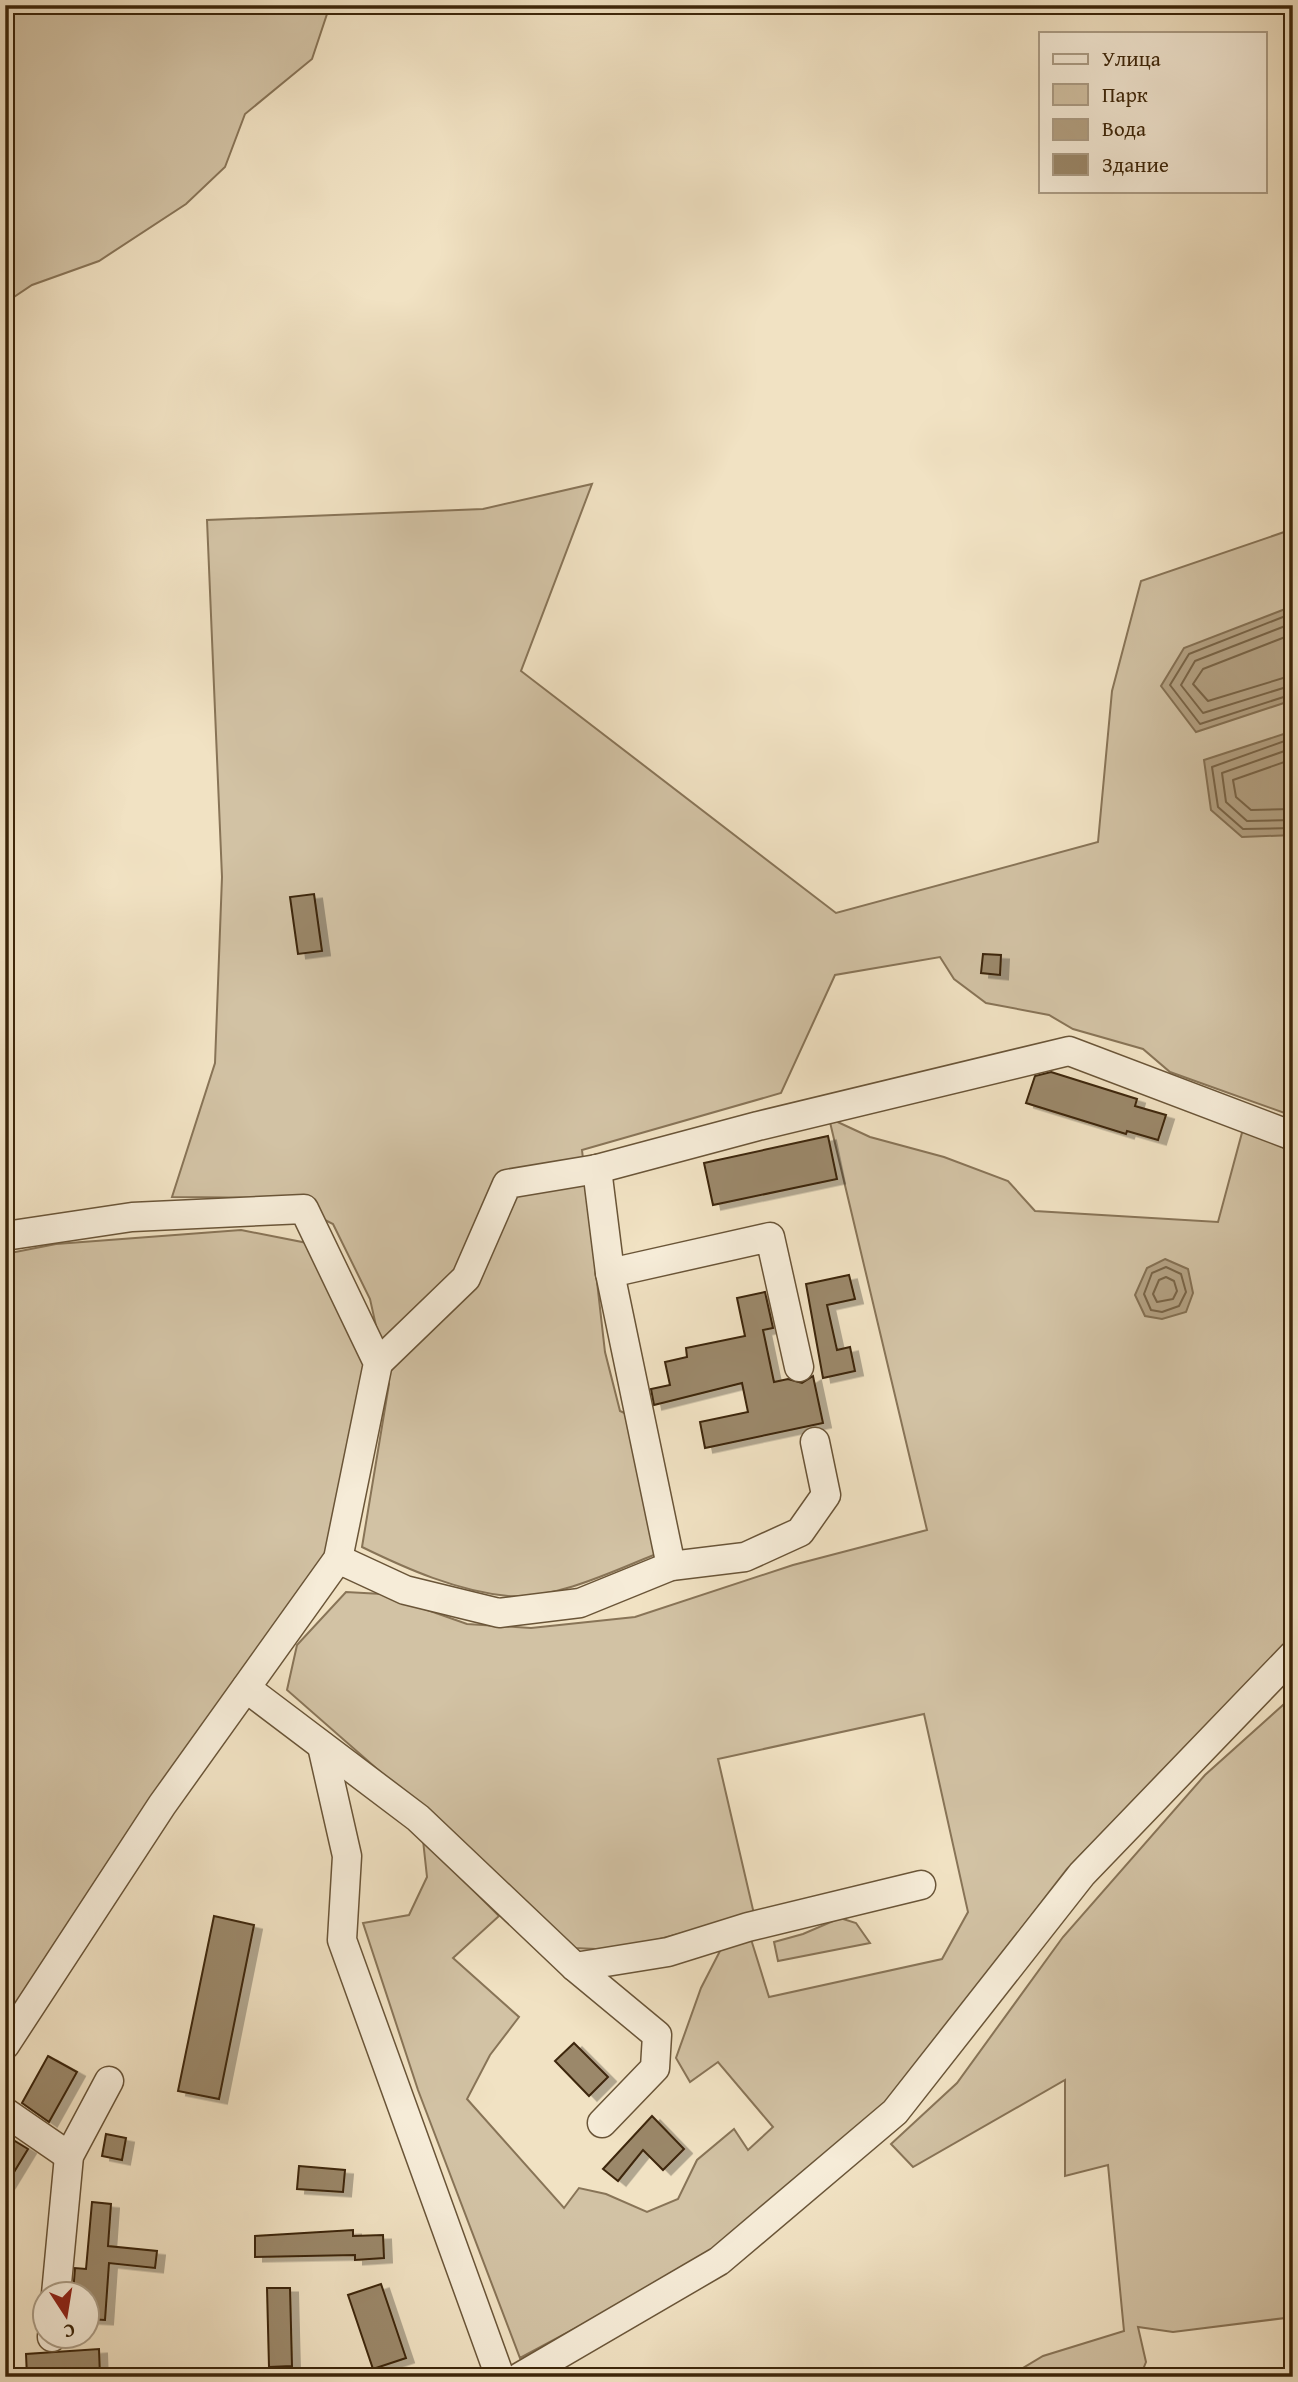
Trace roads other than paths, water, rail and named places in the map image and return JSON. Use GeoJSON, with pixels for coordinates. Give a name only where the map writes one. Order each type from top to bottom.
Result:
{"type":"FeatureCollection","features":[{"type":"Feature","properties":{"kind":"street"},"geometry":{"type":"LineString","coordinates":[[5,2045],[162,1805],[338,1559],[378,1363],[466,1278],[507,1184],[597,1169],[758,1126],[1069,1051],[1293,1136]]}},
{"type":"Feature","properties":{"kind":"street"},"geometry":{"type":"LineString","coordinates":[[597,1169],[610,1273],[671,1566]]}},
{"type":"Feature","properties":{"kind":"street"},"geometry":{"type":"LineString","coordinates":[[5,1236],[132,1217],[304,1209],[378,1363]]}},
{"type":"Feature","properties":{"kind":"street"},"geometry":{"type":"LineString","coordinates":[[610,1273],[770,1237],[799,1367]]}},
{"type":"Feature","properties":{"kind":"street"},"geometry":{"type":"LineString","coordinates":[[338,1559],[405,1590],[499,1613],[580,1603],[671,1566],[745,1557],[800,1532],[826,1495],[815,1442]]}},
{"type":"Feature","properties":{"kind":"street"},"geometry":{"type":"LineString","coordinates":[[520,2377],[719,2261],[895,2112],[1082,1874],[1293,1655]]}},
{"type":"Feature","properties":{"kind":"street"},"geometry":{"type":"LineString","coordinates":[[246,1688],[418,1818],[575,1967],[657,2035],[655,2068],[602,2123]]}},
{"type":"Feature","properties":{"kind":"street"},"geometry":{"type":"LineString","coordinates":[[322,1746],[347,1856],[342,1940],[500,2377]]}},
{"type":"Feature","properties":{"kind":"street"},"geometry":{"type":"LineString","coordinates":[[575,1967],[667,1952],[748,1927],[921,1885]]}},
{"type":"Feature","properties":{"kind":"street"},"geometry":{"type":"LineString","coordinates":[[57,2280],[69,2156],[109,2081]]}},
{"type":"Feature","properties":{"kind":"street"},"geometry":{"type":"LineString","coordinates":[[5,2112],[69,2156]]}},
{"type":"Feature","properties":{"kind":"water"},"geometry":{"type":"Polygon","coordinates":[[[1293,606],[1293,700],[1196,732],[1161,686],[1184,648],[1293,606]]]}},
{"type":"Feature","properties":{"kind":"water"},"geometry":{"type":"Polygon","coordinates":[[[1293,731],[1293,835],[1242,837],[1211,810],[1204,760],[1293,731]]]}},
{"type":"Feature","properties":{"kind":"water"},"geometry":{"type":"Polygon","coordinates":[[[1165,1259],[1188,1269],[1193,1293],[1186,1312],[1162,1319],[1145,1316],[1135,1295],[1147,1268],[1165,1259]]]}}]}
